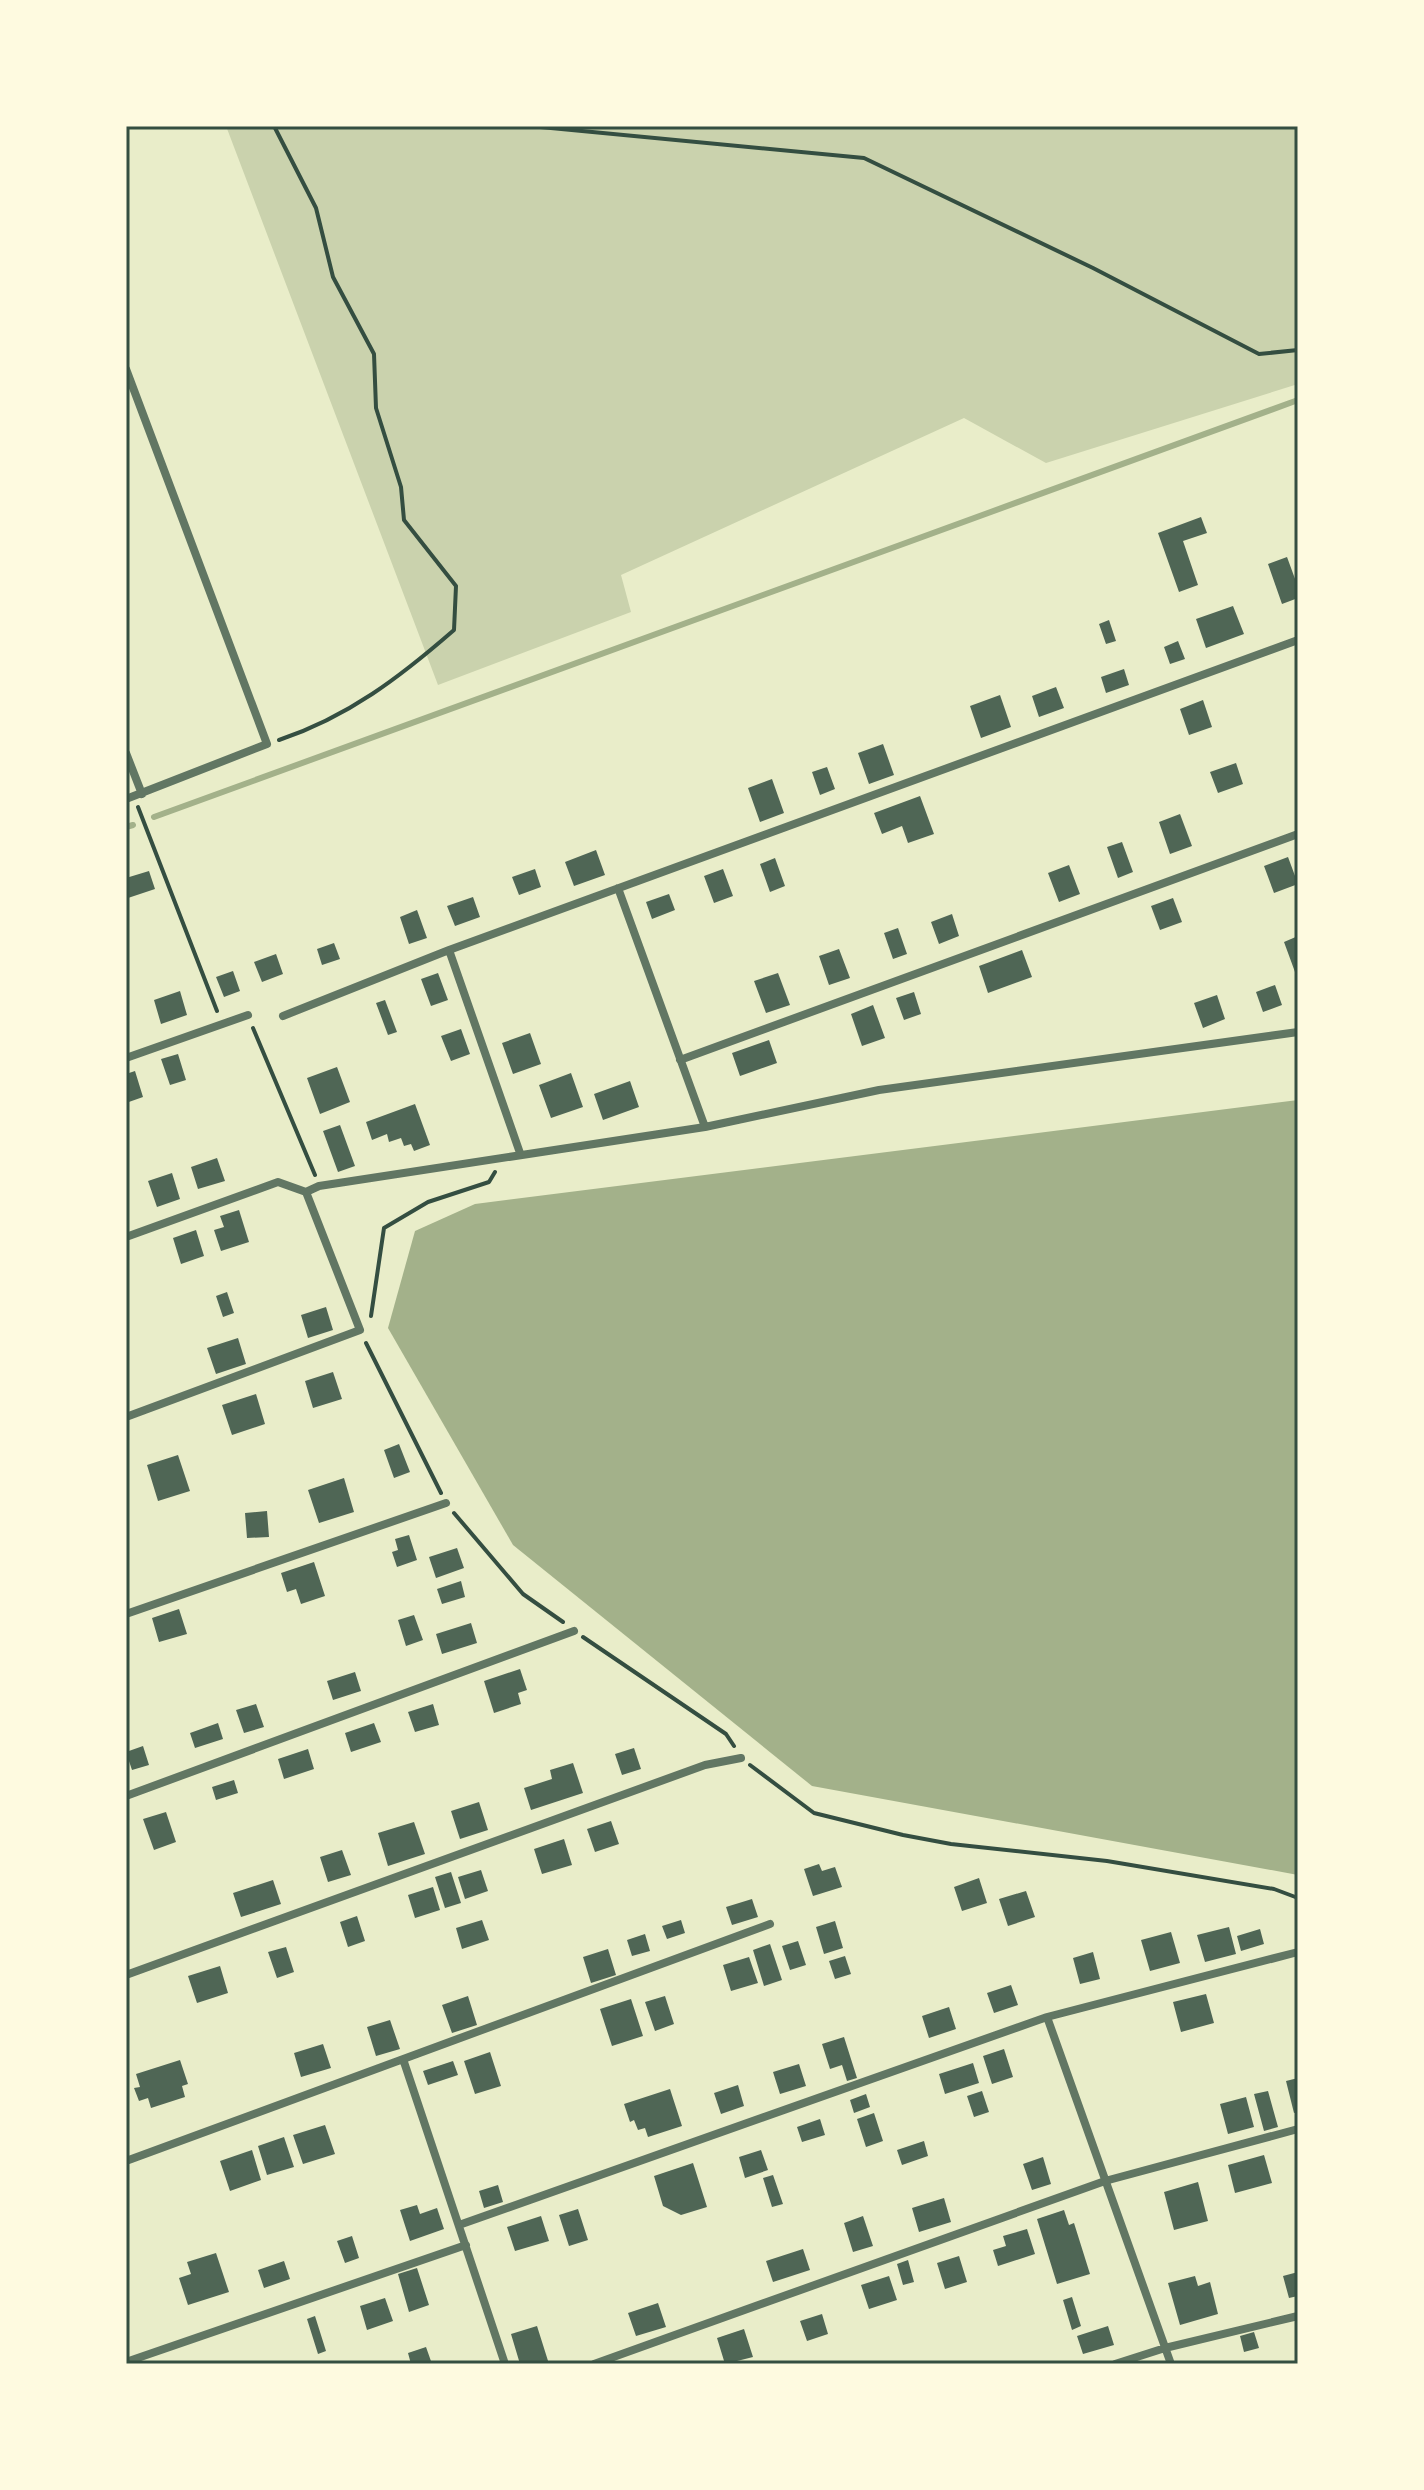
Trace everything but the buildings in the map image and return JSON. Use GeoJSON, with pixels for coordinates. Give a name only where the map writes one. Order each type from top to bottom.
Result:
{"type":"FeatureCollection","features":[{"type":"Feature","properties":{"kind":"street"},"geometry":{"type":"LineString","coordinates":[[126,369],[267,744],[134,797],[126,753]]}},
{"type":"Feature","properties":{"kind":"street"},"geometry":{"type":"LineString","coordinates":[[283,1016],[449,950],[1298,640]]}},
{"type":"Feature","properties":{"kind":"street"},"geometry":{"type":"LineString","coordinates":[[680,1060],[1298,834]]}},
{"type":"Feature","properties":{"kind":"street"},"geometry":{"type":"LineString","coordinates":[[618,888],[705,1127]]}},
{"type":"Feature","properties":{"kind":"street"},"geometry":{"type":"LineString","coordinates":[[449,950],[520,1153]]}},
{"type":"Feature","properties":{"kind":"street"},"geometry":{"type":"LineString","coordinates":[[126,1058],[248,1015]]}},
{"type":"Feature","properties":{"kind":"street"},"geometry":{"type":"LineString","coordinates":[[126,1237],[278,1182],[306,1192],[319,1186],[520,1153],[705,1127],[879,1090],[1298,1032]]}},
{"type":"Feature","properties":{"kind":"street"},"geometry":{"type":"LineString","coordinates":[[126,1417],[365,1331],[306,1192]]}},
{"type":"Feature","properties":{"kind":"street"},"geometry":{"type":"LineString","coordinates":[[126,1614],[446,1503]]}},
{"type":"Feature","properties":{"kind":"street"},"geometry":{"type":"LineString","coordinates":[[126,1796],[574,1631]]}},
{"type":"Feature","properties":{"kind":"street"},"geometry":{"type":"LineString","coordinates":[[126,1975],[705,1765],[741,1758]]}},
{"type":"Feature","properties":{"kind":"street"},"geometry":{"type":"LineString","coordinates":[[126,2161],[770,1924]]}},
{"type":"Feature","properties":{"kind":"street"},"geometry":{"type":"LineString","coordinates":[[459,2225],[1047,2017],[1298,1952]]}},
{"type":"Feature","properties":{"kind":"street"},"geometry":{"type":"LineString","coordinates":[[1047,2017],[1171,2364]]}},
{"type":"Feature","properties":{"kind":"street"},"geometry":{"type":"LineString","coordinates":[[403,2059],[505,2364]]}},
{"type":"Feature","properties":{"kind":"street"},"geometry":{"type":"LineString","coordinates":[[594,2364],[1105,2181],[1298,2129]]}},
{"type":"Feature","properties":{"kind":"street"},"geometry":{"type":"LineString","coordinates":[[126,2362],[466,2245]]}},
{"type":"Feature","properties":{"kind":"street"},"geometry":{"type":"LineString","coordinates":[[1115,2364],[1165,2348],[1298,2316]]}},
{"type":"Feature","properties":{"kind":"path"},"geometry":{"type":"LineString","coordinates":[[267,744],[310,729],[365,702],[407,671],[454,630],[456,586],[404,520],[401,487],[376,408],[374,354],[333,277],[316,208],[274,126]]}},
{"type":"Feature","properties":{"kind":"path"},"geometry":{"type":"LineString","coordinates":[[530,126],[864,158],[1093,268],[1259,354],[1298,350]]}},
{"type":"Feature","properties":{"kind":"path"},"geometry":{"type":"LineString","coordinates":[[134,797],[222,1023]]}},
{"type":"Feature","properties":{"kind":"path"},"geometry":{"type":"LineString","coordinates":[[248,1015],[319,1186]]}},
{"type":"Feature","properties":{"kind":"path"},"geometry":{"type":"LineString","coordinates":[[371,1318],[384,1228],[428,1202],[489,1182],[505,1157]]}},
{"type":"Feature","properties":{"kind":"path"},"geometry":{"type":"LineString","coordinates":[[365,1331],[368,1348],[446,1503],[523,1594],[726,1734],[741,1758],[814,1813],[951,1844],[1107,1861],[1274,1889],[1298,1898]]}},
{"type":"Feature","properties":{"kind":"path"},"geometry":{"type":"LineString","coordinates":[[365,1331],[368,1348]]}},
{"type":"Feature","properties":{"kind":"shaded area"},"geometry":{"type":"Polygon","coordinates":[[[226,126],[1298,126],[1298,384],[1046,463],[964,418],[621,575],[631,612],[438,685],[226,126]]]}},
{"type":"Feature","properties":{"kind":"shaded area"},"geometry":{"type":"Polygon","coordinates":[[[1298,1100],[1298,1875],[812,1786],[513,1545],[388,1328],[415,1231],[475,1204],[1298,1100]]]}},
{"type":"Feature","properties":{"kind":"waterway"},"geometry":{"type":"LineString","coordinates":[[154,817],[1298,400]]}},
{"type":"Feature","properties":{"kind":"waterway"},"geometry":{"type":"LineString","coordinates":[[126,827],[133,825]]}}]}
